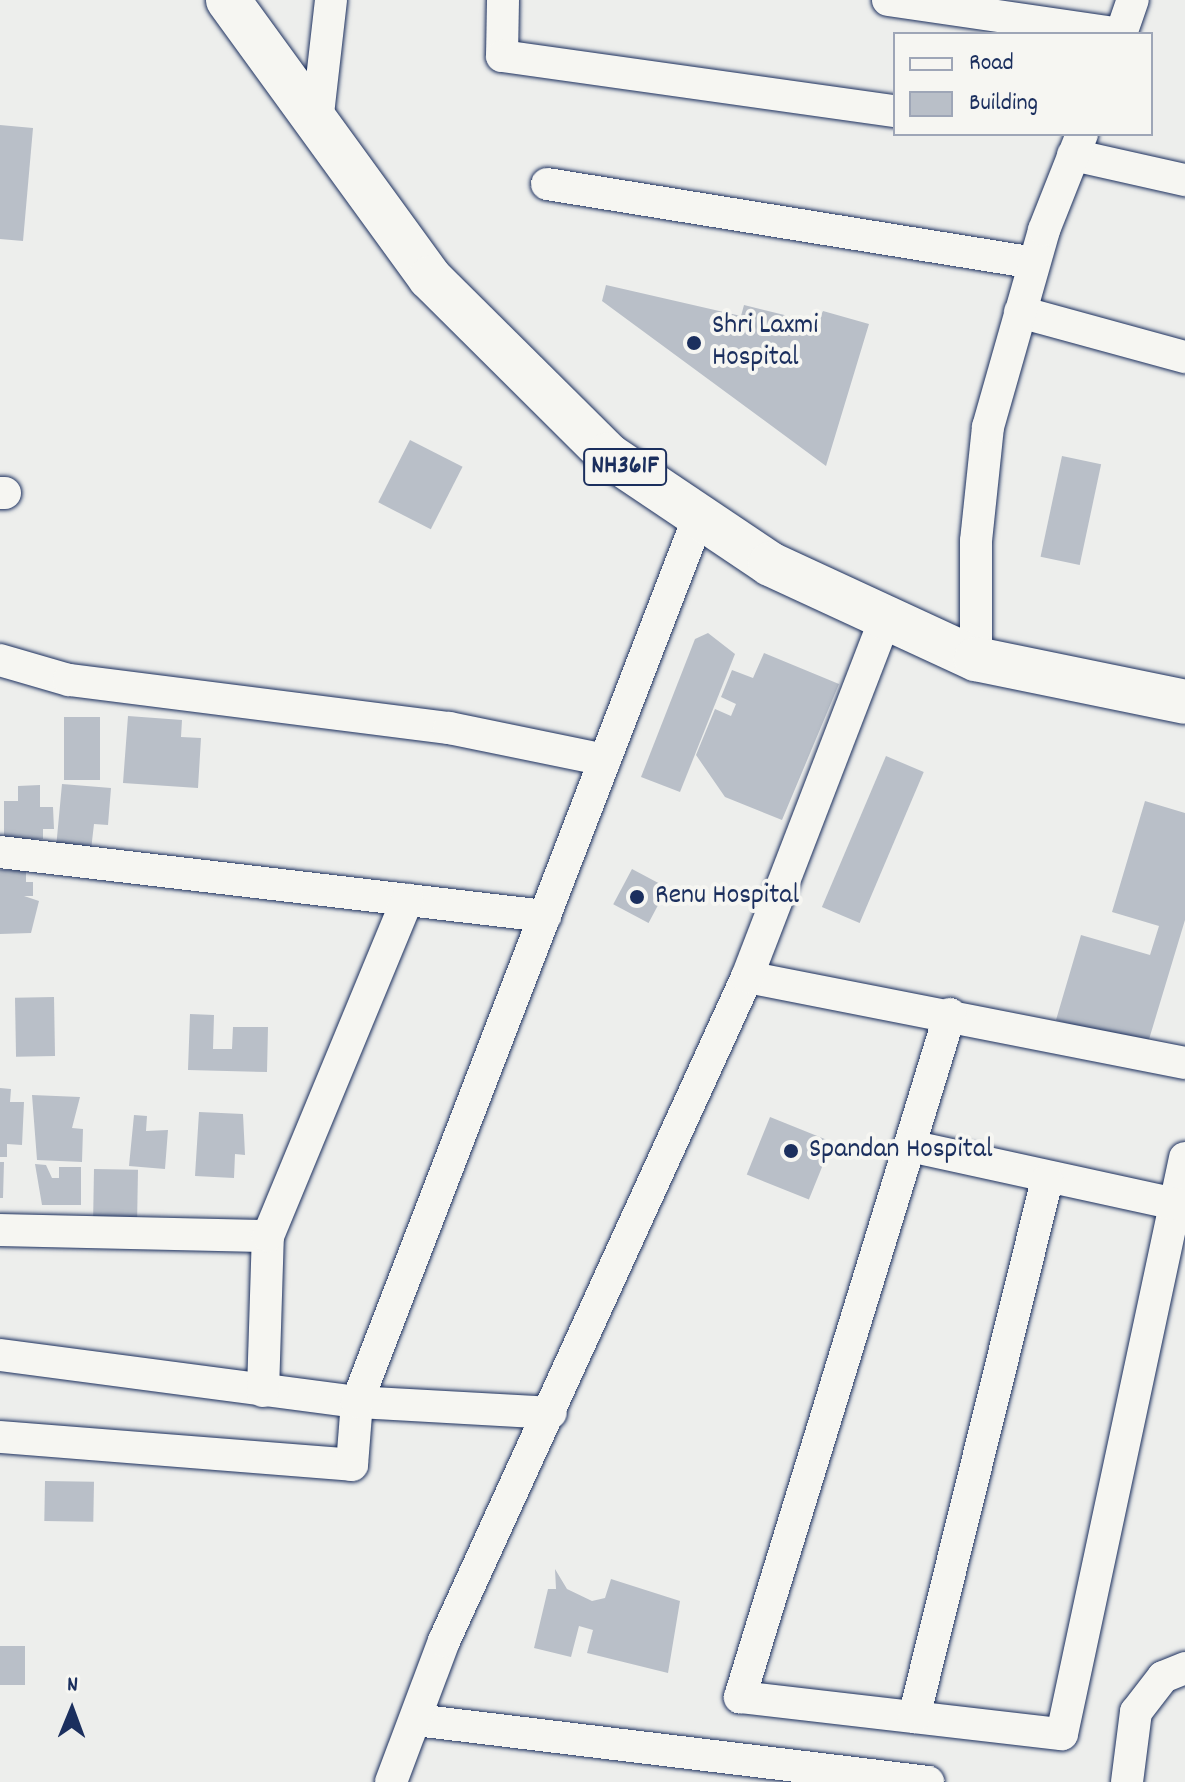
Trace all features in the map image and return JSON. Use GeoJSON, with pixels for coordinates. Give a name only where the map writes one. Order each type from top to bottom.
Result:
{"type":"FeatureCollection","features":[{"type":"Feature","properties":{"kind":"highway","name":"NH361F"},"geometry":{"type":"LineString","coordinates":[[228,0],[430,278],[608,455],[770,564],[887,615],[976,659],[1185,702]]}},
{"type":"Feature","properties":{"kind":"street"},"geometry":{"type":"LineString","coordinates":[[317,123],[331,0]]}},
{"type":"Feature","properties":{"kind":"street"},"geometry":{"type":"LineString","coordinates":[[503,0],[502,56],[893,111]]}},
{"type":"Feature","properties":{"kind":"street"},"geometry":{"type":"LineString","coordinates":[[888,0],[1106,32]]}},
{"type":"Feature","properties":{"kind":"street"},"geometry":{"type":"LineString","coordinates":[[1121,32],[1133,0]]}},
{"type":"Feature","properties":{"kind":"street"},"geometry":{"type":"LineString","coordinates":[[976,659],[976,541],[988,427],[1034,263],[1078,145],[1185,180]]}},
{"type":"Feature","properties":{"kind":"street"},"geometry":{"type":"LineString","coordinates":[[547,184],[1034,263]]}},
{"type":"Feature","properties":{"kind":"street"},"geometry":{"type":"LineString","coordinates":[[1020,312],[1185,357]]}},
{"type":"Feature","properties":{"kind":"street"},"geometry":{"type":"LineString","coordinates":[[0,1437],[352,1465],[357,1402],[699,516]]}},
{"type":"Feature","properties":{"kind":"street"},"geometry":{"type":"LineString","coordinates":[[391,1782],[444,1641],[551,1413],[747,977],[887,615]]}},
{"type":"Feature","properties":{"kind":"street"},"geometry":{"type":"LineString","coordinates":[[0,660],[69,680],[449,728],[605,760]]}},
{"type":"Feature","properties":{"kind":"street"},"geometry":{"type":"LineString","coordinates":[[0,852],[545,916]]}},
{"type":"Feature","properties":{"kind":"street"},"geometry":{"type":"LineString","coordinates":[[263,1391],[268,1236],[407,900]]}},
{"type":"Feature","properties":{"kind":"street"},"geometry":{"type":"LineString","coordinates":[[747,977],[950,1014],[1185,1063]]}},
{"type":"Feature","properties":{"kind":"street"},"geometry":{"type":"LineString","coordinates":[[950,1014],[740,1697],[1062,1734],[1180,1206],[1185,1158]]}},
{"type":"Feature","properties":{"kind":"street"},"geometry":{"type":"LineString","coordinates":[[910,1146],[1047,1180],[1180,1206]]}},
{"type":"Feature","properties":{"kind":"street"},"geometry":{"type":"LineString","coordinates":[[914,1717],[1047,1180]]}},
{"type":"Feature","properties":{"kind":"street"},"geometry":{"type":"LineString","coordinates":[[0,1230],[268,1236]]}},
{"type":"Feature","properties":{"kind":"street"},"geometry":{"type":"LineString","coordinates":[[0,1355],[357,1402],[551,1413]]}},
{"type":"Feature","properties":{"kind":"street"},"geometry":{"type":"LineString","coordinates":[[1127,1782],[1136,1712],[1163,1677],[1185,1668]]}},
{"type":"Feature","properties":{"kind":"street"},"geometry":{"type":"LineString","coordinates":[[416,1720],[776,1774],[928,1782]]}},
{"type":"Feature","properties":{"kind":"building"},"geometry":{"type":"Polygon","coordinates":[[[0,125],[33,128],[23,241],[0,239],[0,125]]]}},
{"type":"Feature","properties":{"kind":"building"},"geometry":{"type":"Polygon","coordinates":[[[606,285],[741,316],[744,305],[817,323],[823,311],[869,324],[826,466],[602,301],[606,285]]]}},
{"type":"Feature","properties":{"kind":"building"},"geometry":{"type":"Polygon","coordinates":[[[410,440],[463,467],[431,529],[378,502],[410,440]]]}},
{"type":"Feature","properties":{"kind":"building"},"geometry":{"type":"Polygon","coordinates":[[[1062,456],[1101,464],[1080,565],[1041,557],[1062,456]]]}},
{"type":"Feature","properties":{"kind":"building"},"geometry":{"type":"Polygon","coordinates":[[[708,633],[735,654],[680,792],[641,777],[695,639],[708,633]]]}},
{"type":"Feature","properties":{"kind":"building"},"geometry":{"type":"Polygon","coordinates":[[[764,653],[839,684],[782,820],[725,797],[696,755],[715,709],[731,716],[736,704],[721,697],[732,670],[753,678],[764,653]]]}},
{"type":"Feature","properties":{"kind":"building"},"geometry":{"type":"Polygon","coordinates":[[[128,716],[182,720],[181,737],[201,738],[198,788],[123,783],[128,716]]]}},
{"type":"Feature","properties":{"kind":"building"},"geometry":{"type":"Polygon","coordinates":[[[64,717],[100,717],[100,780],[64,780],[64,717]]]}},
{"type":"Feature","properties":{"kind":"building"},"geometry":{"type":"Polygon","coordinates":[[[886,756],[924,772],[860,923],[822,907],[886,756]]]}},
{"type":"Feature","properties":{"kind":"building"},"geometry":{"type":"Polygon","coordinates":[[[62,784],[111,788],[108,825],[94,824],[91,850],[56,848],[62,784]]]}},
{"type":"Feature","properties":{"kind":"building"},"geometry":{"type":"Polygon","coordinates":[[[40,785],[40,807],[53,807],[54,829],[43,829],[43,839],[4,839],[4,801],[18,801],[18,786],[40,785]]]}},
{"type":"Feature","properties":{"kind":"building"},"geometry":{"type":"Polygon","coordinates":[[[1145,801],[1185,813],[1185,920],[1147,1046],[1056,1020],[1081,935],[1150,955],[1159,926],[1112,912],[1145,801]]]}},
{"type":"Feature","properties":{"kind":"building"},"geometry":{"type":"Polygon","coordinates":[[[632,869],[667,888],[649,923],[613,904],[632,869]]]}},
{"type":"Feature","properties":{"kind":"building"},"geometry":{"type":"Polygon","coordinates":[[[0,870],[26,870],[26,882],[33,882],[33,896],[24,896],[39,901],[31,933],[0,934],[0,870]]]}},
{"type":"Feature","properties":{"kind":"building"},"geometry":{"type":"Polygon","coordinates":[[[54,997],[55,1056],[16,1057],[15,998],[54,997]]]}},
{"type":"Feature","properties":{"kind":"building"},"geometry":{"type":"Polygon","coordinates":[[[190,1014],[214,1015],[213,1049],[232,1049],[233,1027],[268,1027],[267,1072],[188,1070],[190,1014]]]}},
{"type":"Feature","properties":{"kind":"building"},"geometry":{"type":"Polygon","coordinates":[[[0,1088],[11,1089],[10,1102],[24,1102],[22,1145],[7,1144],[7,1157],[0,1157],[0,1088]]]}},
{"type":"Feature","properties":{"kind":"building"},"geometry":{"type":"Polygon","coordinates":[[[32,1095],[80,1097],[72,1128],[83,1129],[82,1162],[37,1160],[32,1095]]]}},
{"type":"Feature","properties":{"kind":"building"},"geometry":{"type":"Polygon","coordinates":[[[199,1112],[243,1114],[245,1155],[235,1154],[234,1178],[195,1176],[199,1112]]]}},
{"type":"Feature","properties":{"kind":"building"},"geometry":{"type":"Polygon","coordinates":[[[134,1115],[147,1116],[146,1131],[168,1130],[165,1169],[129,1166],[134,1115]]]}},
{"type":"Feature","properties":{"kind":"building"},"geometry":{"type":"Polygon","coordinates":[[[770,1117],[832,1142],[809,1200],[747,1174],[770,1117]]]}},
{"type":"Feature","properties":{"kind":"building"},"geometry":{"type":"Polygon","coordinates":[[[0,1162],[4,1162],[3,1198],[0,1198],[0,1162]]]}},
{"type":"Feature","properties":{"kind":"building"},"geometry":{"type":"Polygon","coordinates":[[[35,1164],[46,1165],[52,1178],[59,1178],[59,1167],[81,1167],[81,1205],[42,1205],[35,1164]]]}},
{"type":"Feature","properties":{"kind":"building"},"geometry":{"type":"Polygon","coordinates":[[[94,1169],[138,1170],[137,1218],[93,1217],[94,1169]]]}},
{"type":"Feature","properties":{"kind":"building"},"geometry":{"type":"Polygon","coordinates":[[[45,1481],[94,1482],[93,1522],[44,1521],[45,1481]]]}},
{"type":"Feature","properties":{"kind":"building"},"geometry":{"type":"Polygon","coordinates":[[[555,1569],[567,1589],[592,1601],[605,1598],[611,1579],[680,1601],[668,1673],[587,1653],[593,1630],[579,1626],[571,1657],[534,1648],[548,1589],[556,1589],[555,1569]]]}},
{"type":"Feature","properties":{"kind":"building"},"geometry":{"type":"Polygon","coordinates":[[[0,1646],[25,1646],[25,1685],[0,1685],[0,1646]]]}},
{"type":"Feature","properties":{"kind":"place","name":"Shri Laxmi Hospital"},"geometry":{"type":"Point","coordinates":[694,343]}},
{"type":"Feature","properties":{"kind":"place","name":"Renu Hospital"},"geometry":{"type":"Point","coordinates":[637,897]}},
{"type":"Feature","properties":{"kind":"place","name":"Spandan Hospital"},"geometry":{"type":"Point","coordinates":[791,1151]}}]}
